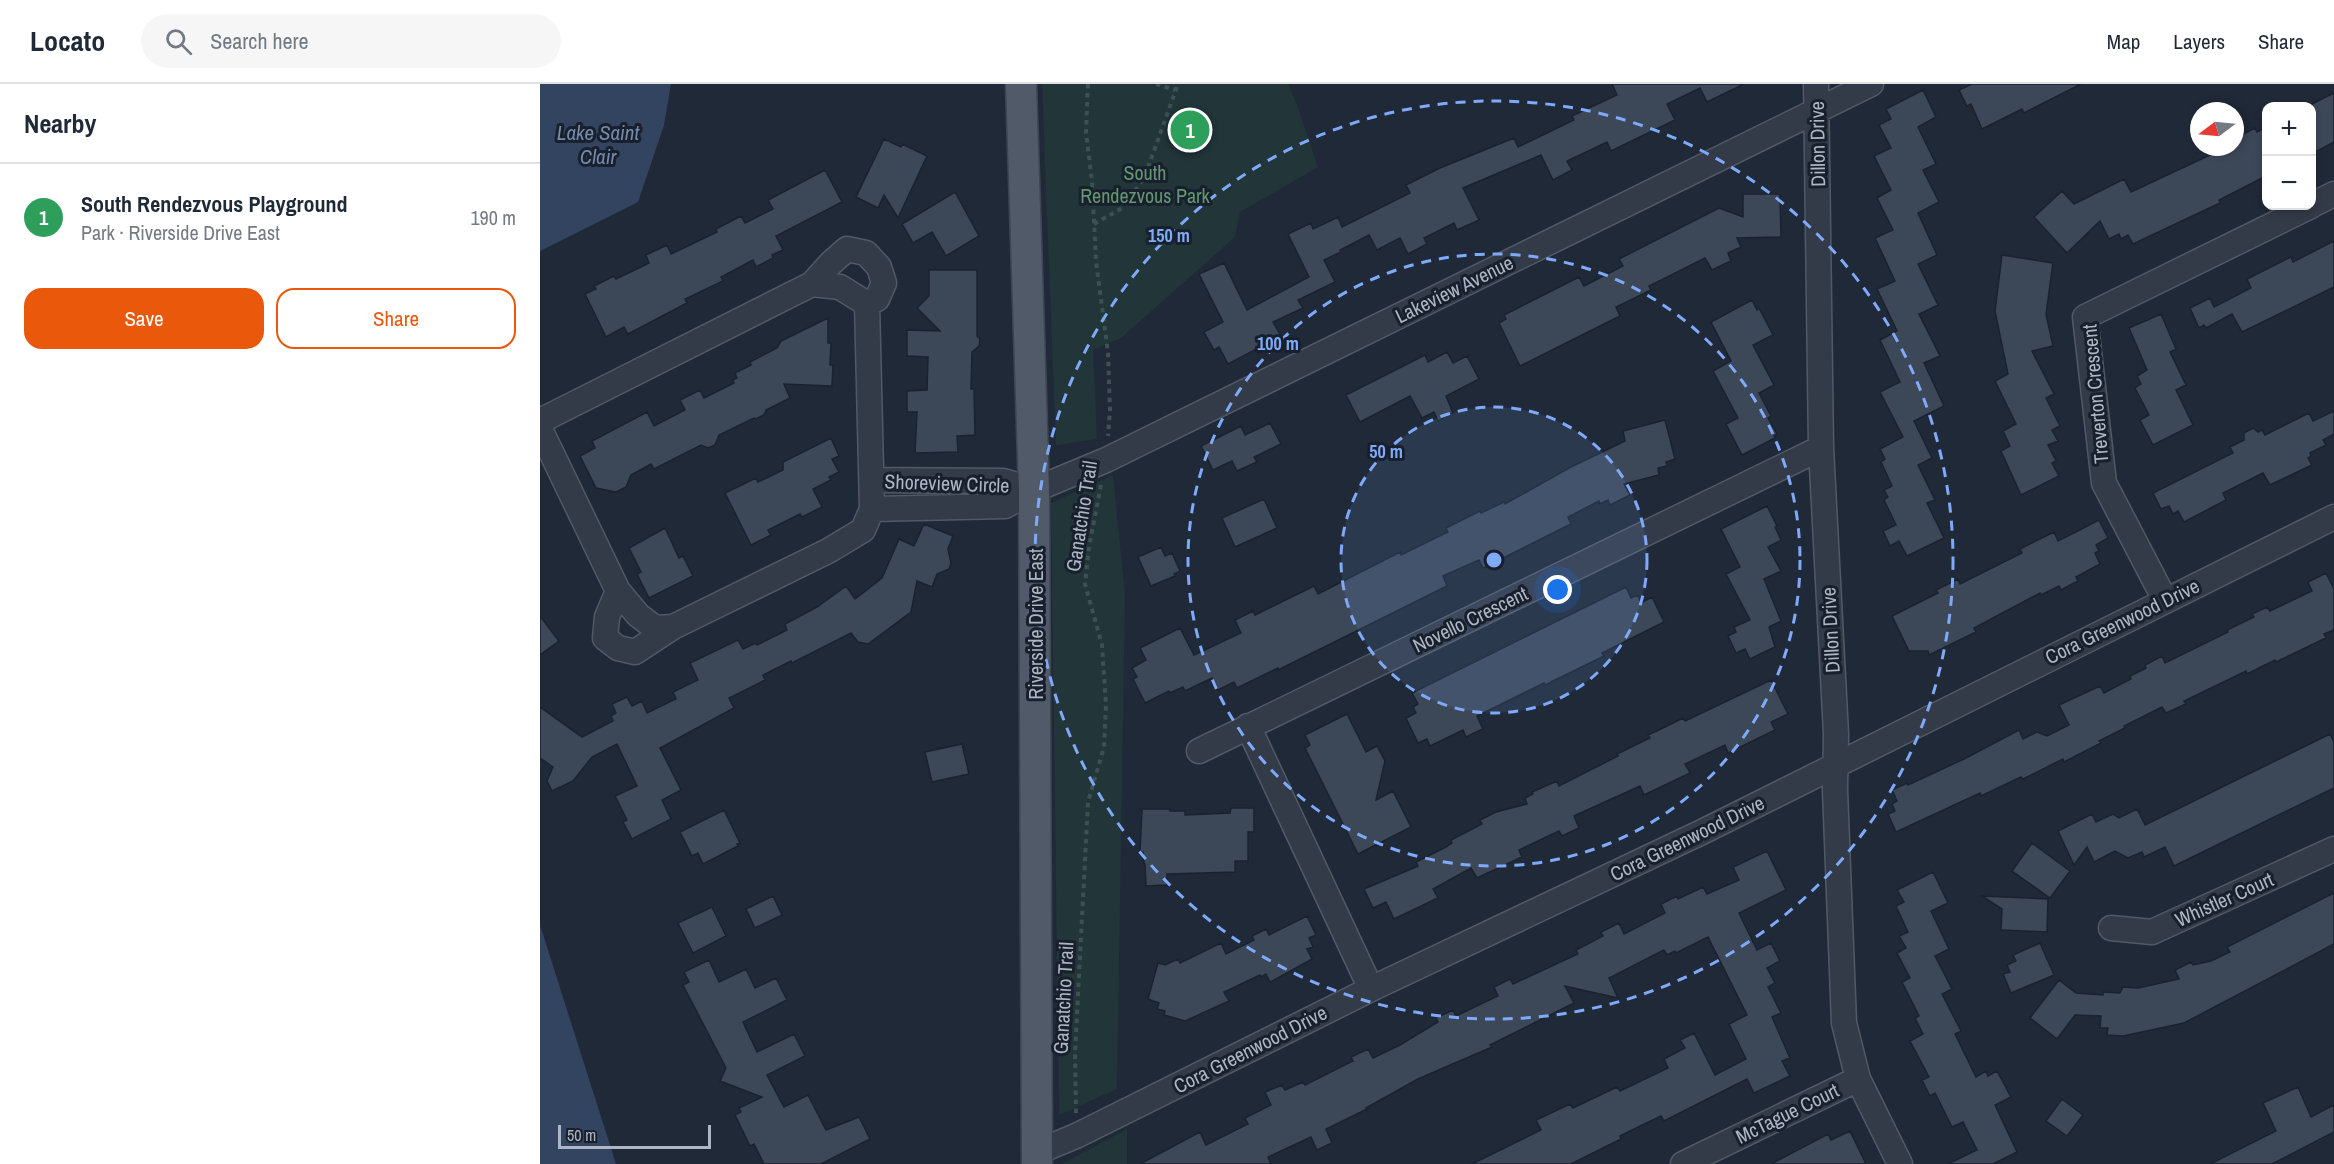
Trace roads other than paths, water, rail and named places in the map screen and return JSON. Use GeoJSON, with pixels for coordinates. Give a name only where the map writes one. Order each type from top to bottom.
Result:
{"type":"FeatureCollection","features":[{"type":"Feature","properties":{"kind":"main road","name":"Riverside Drive East"},"geometry":{"type":"LineString","coordinates":[[1021,84],[1034,490],[1037,1158]]}},
{"type":"Feature","properties":{"kind":"street","name":"Dillon Drive"},"geometry":{"type":"LineString","coordinates":[[1816,84],[1821,448],[1836,734],[1834,765],[1844,1023],[1858,1079],[1900,1164]]}},
{"type":"Feature","properties":{"kind":"street","name":"Lakeview Avenue"},"geometry":{"type":"LineString","coordinates":[[1034,490],[1106,460],[1871,84]]}},
{"type":"Feature","properties":{"kind":"street","name":"Treverton Crescent"},"geometry":{"type":"LineString","coordinates":[[2316,203],[2334,194]]}},
{"type":"Feature","properties":{"kind":"street","name":"Treverton Crescent"},"geometry":{"type":"LineString","coordinates":[[2164,600],[2104,483],[2085,317],[2303,210]]}},
{"type":"Feature","properties":{"kind":"street"},"geometry":{"type":"LineString","coordinates":[[540,421],[812,284],[847,249],[866,253],[879,267],[884,283],[877,299],[867,304],[840,287],[812,284]]}},
{"type":"Feature","properties":{"kind":"street","name":"Shoreview Circle"},"geometry":{"type":"LineString","coordinates":[[618,591],[607,617],[604,638],[618,648],[635,652],[673,627],[828,551],[862,530],[872,509],[867,304]]}},
{"type":"Feature","properties":{"kind":"street"},"geometry":{"type":"LineString","coordinates":[[540,429],[618,591],[638,615],[655,628],[673,627]]}},
{"type":"Feature","properties":{"kind":"street","name":"Novello Crescent"},"geometry":{"type":"LineString","coordinates":[[1199,751],[1821,448]]}},
{"type":"Feature","properties":{"kind":"street","name":"Shoreview Circle"},"geometry":{"type":"LineString","coordinates":[[872,480],[1003,481],[1034,490]]}},
{"type":"Feature","properties":{"kind":"street","name":"Shoreview Circle"},"geometry":{"type":"LineString","coordinates":[[872,509],[1005,506],[1034,490]]}},
{"type":"Feature","properties":{"kind":"street","name":"Cora Greenwood Drive"},"geometry":{"type":"LineString","coordinates":[[1037,1158],[1076,1136],[1371,989],[1702,832],[2334,517]]}},
{"type":"Feature","properties":{"kind":"street"},"geometry":{"type":"LineString","coordinates":[[1248,726],[1371,989]]}},
{"type":"Feature","properties":{"kind":"street","name":"Whistler Court"},"geometry":{"type":"LineString","coordinates":[[2111,928],[2152,932],[2334,849]]}},
{"type":"Feature","properties":{"kind":"street","name":"McTague Court"},"geometry":{"type":"LineString","coordinates":[[1683,1164],[1858,1079]]}},
{"type":"Feature","properties":{"kind":"water","name":"Lake Saint Clair"},"geometry":{"type":"Polygon","coordinates":[[[540,84],[671,84],[664,125],[638,202],[540,251],[540,84]]]}},
{"type":"Feature","properties":{"kind":"water"},"geometry":{"type":"Polygon","coordinates":[[[540,925],[616,1164],[540,1164],[540,925]]]}},
{"type":"Feature","properties":{"kind":"place","name":"South Rendezvous Playground"},"geometry":{"type":"Point","coordinates":[1190,130]}},
{"type":"Feature","properties":{"kind":"park label","name":"South Rendezvous Park"},"geometry":{"type":"Point","coordinates":[1145,184]}}]}
